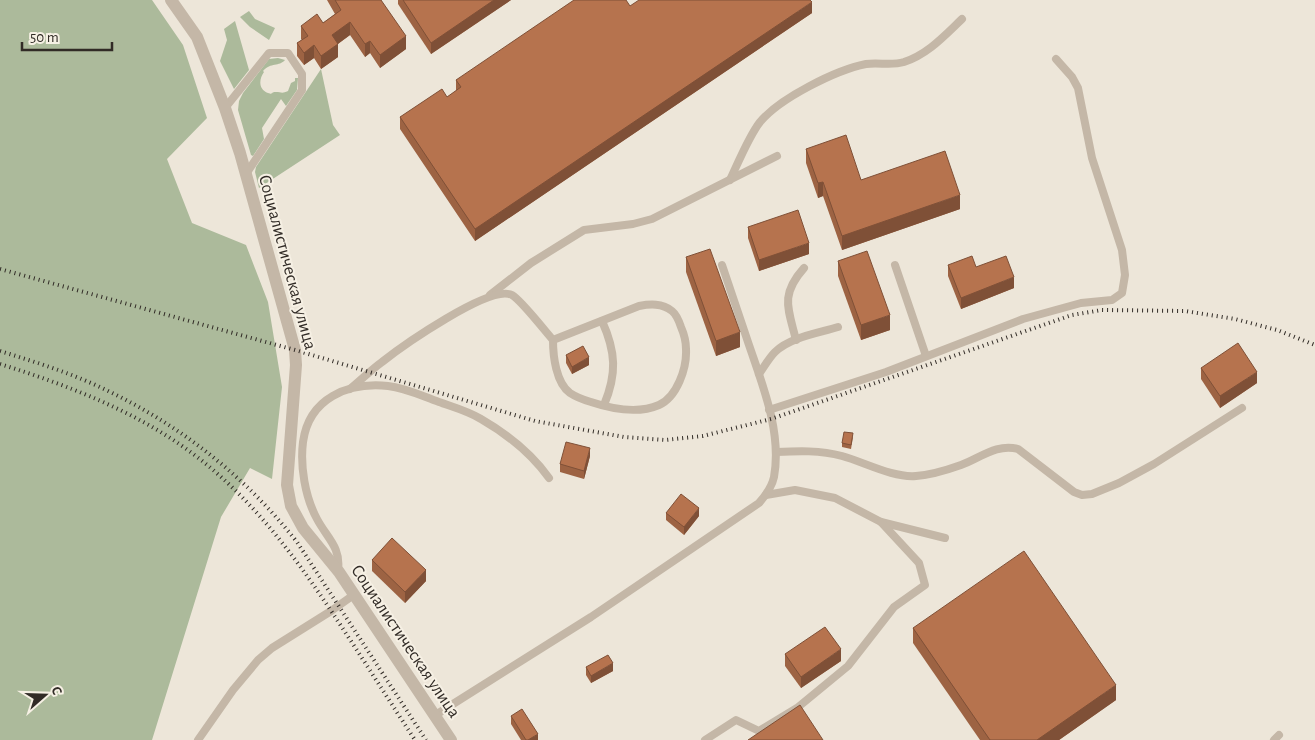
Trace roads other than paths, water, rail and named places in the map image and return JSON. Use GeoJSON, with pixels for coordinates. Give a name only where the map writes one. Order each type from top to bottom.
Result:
{"type":"FeatureCollection","features":[{"type":"Feature","properties":{"kind":"street","name":"Социалистическая улица"},"geometry":{"type":"LineString","coordinates":[[171,0],[197,37],[225,108],[246,174],[295,350],[296,365],[287,485],[291,506],[303,528],[338,570],[451,740]]}},
{"type":"Feature","properties":{"kind":"lane"},"geometry":{"type":"LineString","coordinates":[[730,180],[758,124],[777,106],[852,67],[874,63],[891,65],[915,58],[930,49],[962,19]]}},
{"type":"Feature","properties":{"kind":"lane"},"geometry":{"type":"LineString","coordinates":[[225,108],[269,53],[288,53],[302,74],[302,90],[246,174]]}},
{"type":"Feature","properties":{"kind":"lane"},"geometry":{"type":"LineString","coordinates":[[769,410],[926,356],[1023,319],[1081,303],[1112,300],[1122,293],[1125,274],[1122,250],[1095,170],[1078,88],[1072,77],[1056,59]]}},
{"type":"Feature","properties":{"kind":"lane"},"geometry":{"type":"LineString","coordinates":[[350,389],[381,362],[443,320],[487,298],[531,263],[576,234],[592,228],[652,220],[777,156]]}},
{"type":"Feature","properties":{"kind":"lane"},"geometry":{"type":"LineString","coordinates":[[434,716],[591,617],[759,503],[766,495],[774,478],[776,452],[769,410],[759,374],[722,265]]}},
{"type":"Feature","properties":{"kind":"lane"},"geometry":{"type":"LineString","coordinates":[[895,266],[926,356]]}},
{"type":"Feature","properties":{"kind":"lane"},"geometry":{"type":"LineString","coordinates":[[796,340],[788,306],[788,295],[794,279],[804,268]]}},
{"type":"Feature","properties":{"kind":"lane"},"geometry":{"type":"LineString","coordinates":[[487,298],[505,294],[512,295],[553,340],[555,364],[564,388],[576,396],[604,406],[633,410],[650,408],[664,402],[673,392],[682,375],[686,351],[683,333],[676,315],[662,306],[648,304],[639,306],[553,340]]}},
{"type":"Feature","properties":{"kind":"lane"},"geometry":{"type":"LineString","coordinates":[[602,321],[614,364],[610,388],[604,406]]}},
{"type":"Feature","properties":{"kind":"lane"},"geometry":{"type":"LineString","coordinates":[[759,374],[776,352],[796,340],[838,327]]}},
{"type":"Feature","properties":{"kind":"lane"},"geometry":{"type":"LineString","coordinates":[[338,570],[338,554],[317,519],[308,497],[304,475],[303,444],[305,432],[314,412],[328,399],[350,389],[364,386],[389,386],[470,413],[521,447],[539,464],[549,478]]}},
{"type":"Feature","properties":{"kind":"lane"},"geometry":{"type":"LineString","coordinates":[[776,452],[810,451],[833,454],[888,471],[914,476],[960,465],[992,450],[1010,447],[1018,449],[1074,492],[1082,495],[1092,494],[1119,483],[1154,464],[1242,408]]}},
{"type":"Feature","properties":{"kind":"lane"},"geometry":{"type":"LineString","coordinates":[[766,495],[795,490],[835,498],[881,522],[945,538]]}},
{"type":"Feature","properties":{"kind":"lane"},"geometry":{"type":"LineString","coordinates":[[705,740],[736,720],[759,731],[797,708],[848,666],[894,607],[925,585],[919,563],[881,522]]}},
{"type":"Feature","properties":{"kind":"lane"},"geometry":{"type":"LineString","coordinates":[[198,740],[233,690],[258,660],[272,648],[331,611],[354,594]]}},
{"type":"Feature","properties":{"kind":"railway"},"geometry":{"type":"LineString","coordinates":[[0,269],[295,350],[535,421],[624,437],[665,440],[703,436],[771,419],[1072,315],[1102,310],[1185,311],[1235,319],[1277,330],[1315,345]]}},
{"type":"Feature","properties":{"kind":"railway"},"geometry":{"type":"LineString","coordinates":[[0,351],[79,378],[132,403],[210,454],[256,495],[297,542],[426,740]]}},
{"type":"Feature","properties":{"kind":"railway"},"geometry":{"type":"LineString","coordinates":[[0,364],[72,389],[142,421],[185,448],[210,467],[255,511],[294,558],[347,635],[415,740]]}}]}
